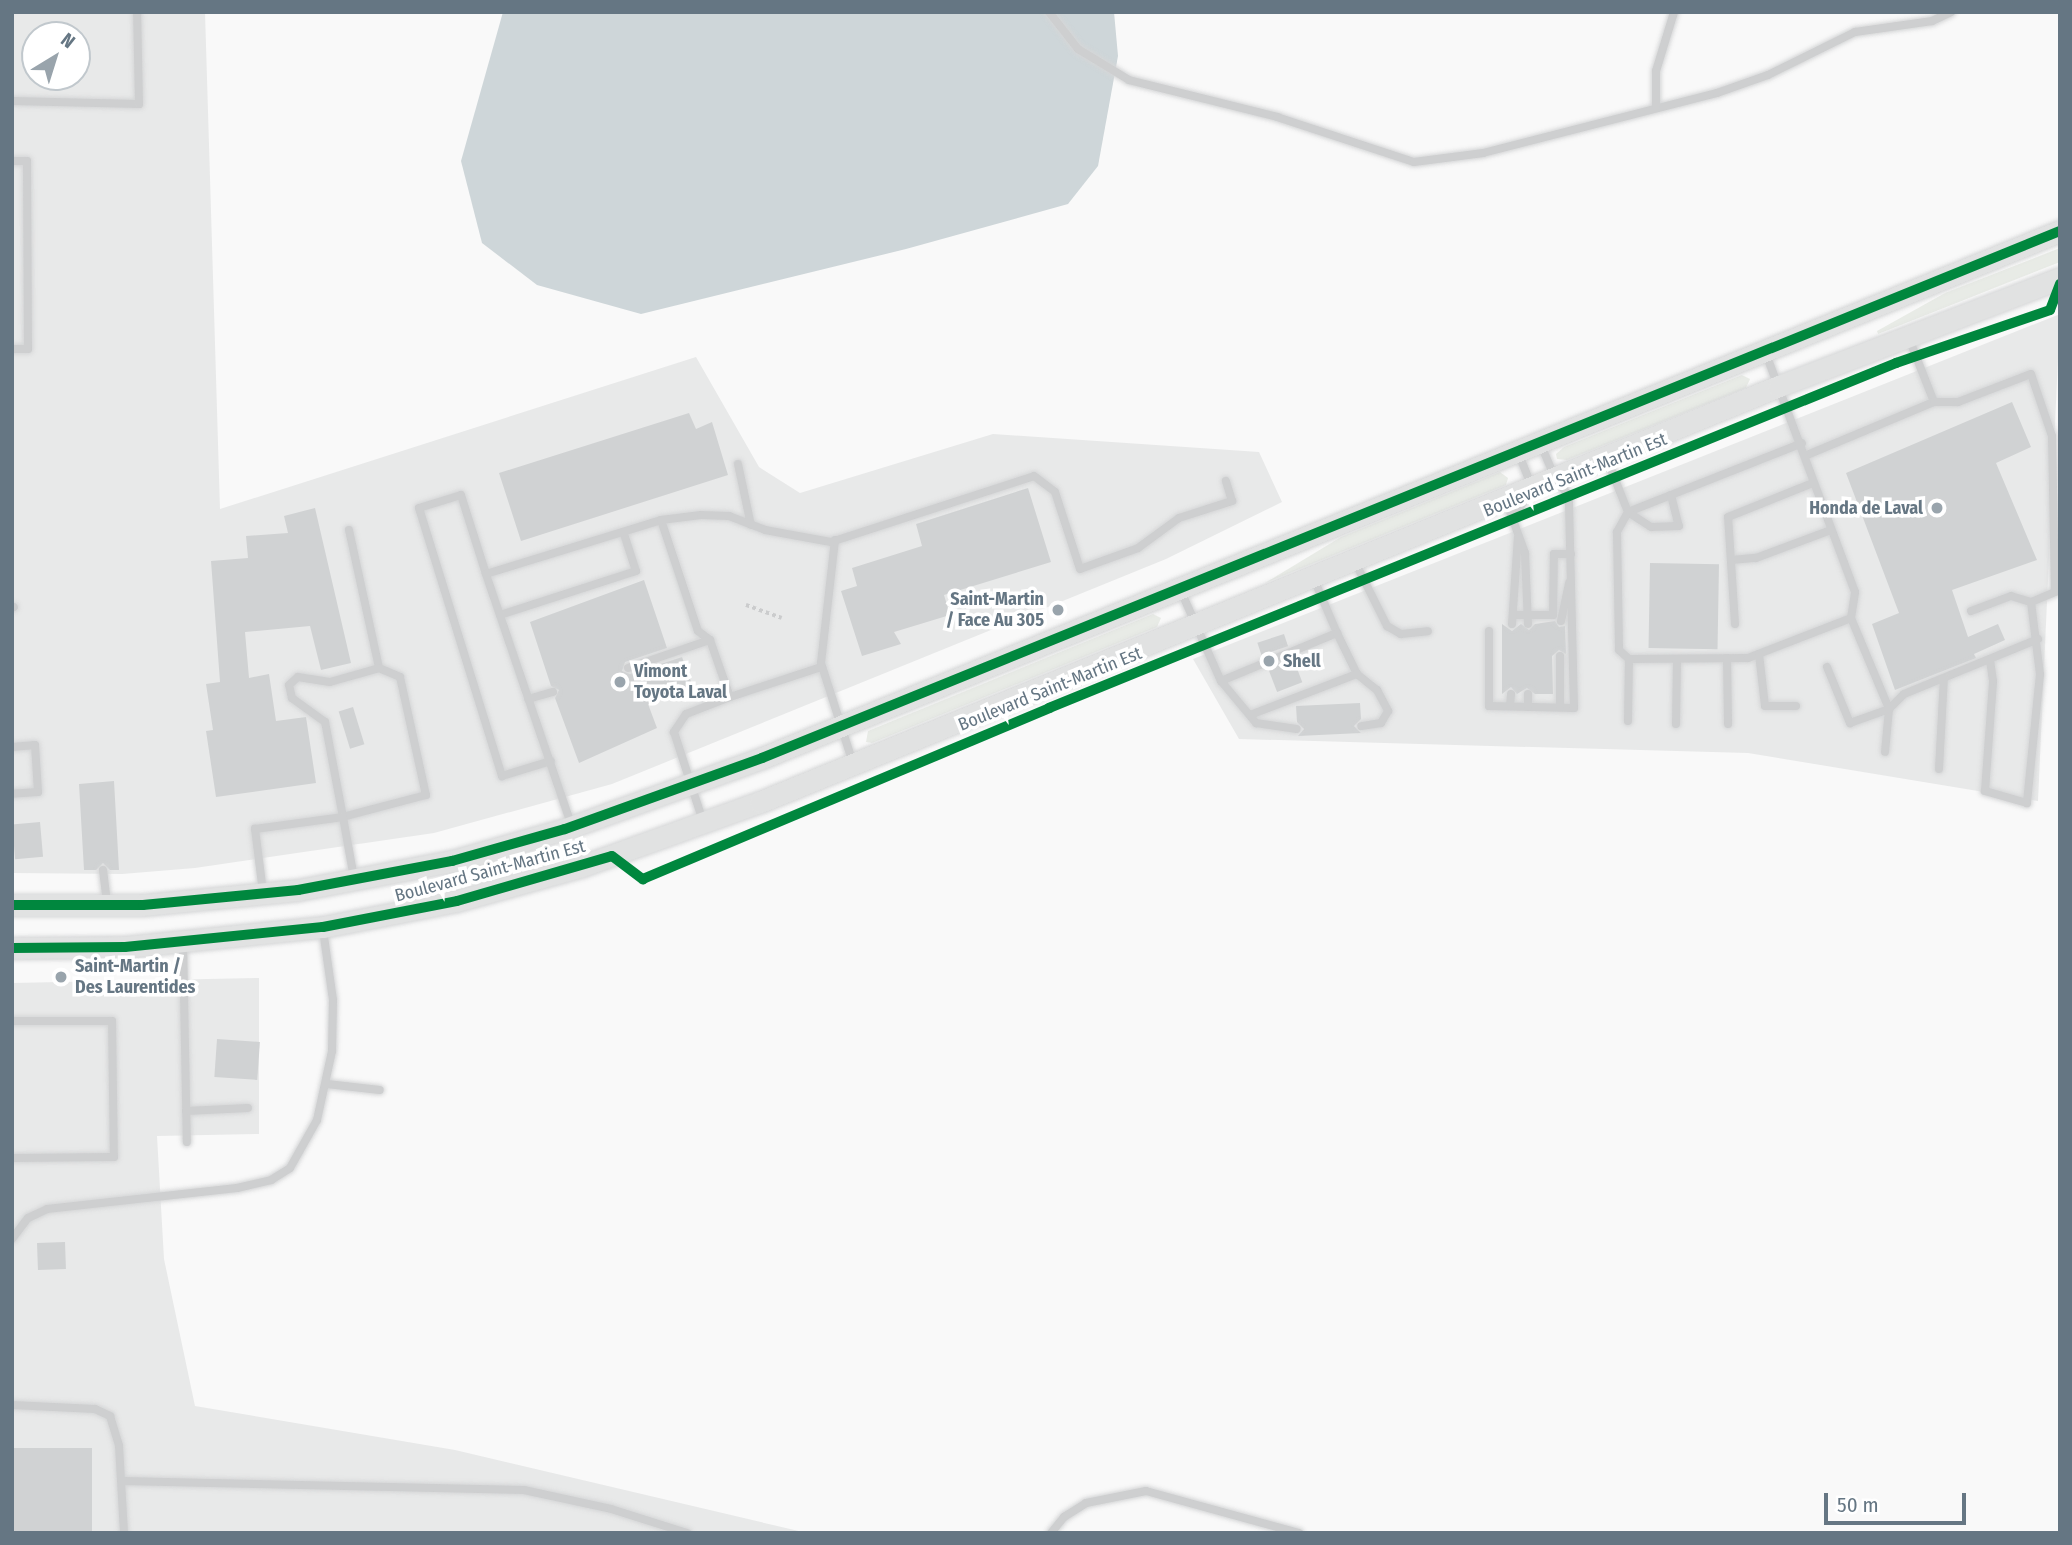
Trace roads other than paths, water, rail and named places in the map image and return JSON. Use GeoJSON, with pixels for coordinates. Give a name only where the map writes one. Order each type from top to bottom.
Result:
{"type":"FeatureCollection","features":[{"type":"Feature","properties":{"kind":"main road","name":"Boulevard Saint-Martin Est"},"geometry":{"type":"LineString","coordinates":[[12,905],[107,906],[263,895],[355,880],[482,854],[572,827],[690,786],[839,727],[1764,348],[2060,231]]}},
{"type":"Feature","properties":{"kind":"main road","name":"Boulevard Saint-Martin Est"},"geometry":{"type":"LineString","coordinates":[[12,947],[85,949],[323,927],[510,888],[704,824],[1908,334],[2060,278]]}},
{"type":"Feature","properties":{"kind":"lane"},"geometry":{"type":"LineString","coordinates":[[12,101],[139,104],[137,12]]}},
{"type":"Feature","properties":{"kind":"lane"},"geometry":{"type":"LineString","coordinates":[[1049,12],[1079,49],[1129,80],[1276,117],[1415,162],[1483,153],[1656,106],[1746,85],[1855,32],[1932,21],[1951,12]]}},
{"type":"Feature","properties":{"kind":"lane"},"geometry":{"type":"LineString","coordinates":[[1656,106],[1656,71],[1674,12]]}},
{"type":"Feature","properties":{"kind":"lane"},"geometry":{"type":"LineString","coordinates":[[12,161],[27,161],[28,349],[12,349]]}},
{"type":"Feature","properties":{"kind":"lane"},"geometry":{"type":"LineString","coordinates":[[1908,334],[1934,402]]}},
{"type":"Feature","properties":{"kind":"lane"},"geometry":{"type":"LineString","coordinates":[[1764,348],[1807,455],[1813,484],[1854,592],[1851,618],[1889,709],[1885,752]]}},
{"type":"Feature","properties":{"kind":"lane"},"geometry":{"type":"LineString","coordinates":[[1807,455],[1934,402],[1958,402],[2031,374],[2052,436],[2055,592],[2031,602],[2011,596],[1971,611]]}},
{"type":"Feature","properties":{"kind":"lane"},"geometry":{"type":"LineString","coordinates":[[1489,631],[1489,706],[1574,708],[1569,496],[1555,478],[1539,440]]}},
{"type":"Feature","properties":{"kind":"lane"},"geometry":{"type":"LineString","coordinates":[[1802,443],[1628,512],[1617,532],[1619,650],[1629,659],[1727,658],[1759,654],[1851,618]]}},
{"type":"Feature","properties":{"kind":"lane"},"geometry":{"type":"LineString","coordinates":[[1513,519],[1532,487],[1517,449]]}},
{"type":"Feature","properties":{"kind":"lane"},"geometry":{"type":"LineString","coordinates":[[1606,457],[1628,512],[1651,527],[1679,526],[1671,495]]}},
{"type":"Feature","properties":{"kind":"lane"},"geometry":{"type":"LineString","coordinates":[[738,464],[751,525]]}},
{"type":"Feature","properties":{"kind":"lane"},"geometry":{"type":"LineString","coordinates":[[486,575],[661,520],[718,515],[821,541],[835,540],[1034,477],[1055,492],[1080,569],[1138,548],[1179,518],[1232,501],[1226,481]]}},
{"type":"Feature","properties":{"kind":"lane"},"geometry":{"type":"LineString","coordinates":[[1735,624],[1728,517],[1813,484]]}},
{"type":"Feature","properties":{"kind":"lane"},"geometry":{"type":"LineString","coordinates":[[551,761],[502,776],[419,508],[461,495],[486,575],[551,761],[572,827]]}},
{"type":"Feature","properties":{"kind":"lane"},"geometry":{"type":"LineString","coordinates":[[1504,498],[1525,553],[1527,620]]}},
{"type":"Feature","properties":{"kind":"lane"},"geometry":{"type":"LineString","coordinates":[[661,520],[698,631],[710,640],[730,696]]}},
{"type":"Feature","properties":{"kind":"lane"},"geometry":{"type":"LineString","coordinates":[[349,530],[379,668]]}},
{"type":"Feature","properties":{"kind":"lane"},"geometry":{"type":"LineString","coordinates":[[1731,560],[1756,558],[1831,530]]}},
{"type":"Feature","properties":{"kind":"lane"},"geometry":{"type":"LineString","coordinates":[[500,615],[636,571],[624,533]]}},
{"type":"Feature","properties":{"kind":"lane"},"geometry":{"type":"LineString","coordinates":[[1518,536],[1512,620],[1553,615],[1554,555],[1571,554]]}},
{"type":"Feature","properties":{"kind":"lane"},"geometry":{"type":"LineString","coordinates":[[835,540],[821,667],[853,764]]}},
{"type":"Feature","properties":{"kind":"lane"},"geometry":{"type":"LineString","coordinates":[[1354,559],[1387,626],[1401,634],[1427,631]]}},
{"type":"Feature","properties":{"kind":"lane"},"geometry":{"type":"LineString","coordinates":[[1561,621],[1572,572]]}},
{"type":"Feature","properties":{"kind":"lane"},"geometry":{"type":"LineString","coordinates":[[1313,576],[1357,674],[1377,690],[1388,711],[1381,723],[1361,726]]}},
{"type":"Feature","properties":{"kind":"lane"},"geometry":{"type":"LineString","coordinates":[[1180,589],[1220,681],[1260,725],[1297,729]]}},
{"type":"Feature","properties":{"kind":"lane"},"geometry":{"type":"LineString","coordinates":[[1990,659],[1993,681],[1985,791],[2027,803],[2040,674],[2038,639],[2031,602]]}},
{"type":"Feature","properties":{"kind":"lane"},"geometry":{"type":"LineString","coordinates":[[1220,681],[1337,633]]}},
{"type":"Feature","properties":{"kind":"lane"},"geometry":{"type":"LineString","coordinates":[[1827,667],[1850,723],[1889,709],[1904,694],[2038,639]]}},
{"type":"Feature","properties":{"kind":"lane"},"geometry":{"type":"LineString","coordinates":[[628,668],[710,640]]}},
{"type":"Feature","properties":{"kind":"lane"},"geometry":{"type":"LineString","coordinates":[[1759,654],[1765,706],[1796,706]]}},
{"type":"Feature","properties":{"kind":"lane"},"geometry":{"type":"LineString","coordinates":[[1560,656],[1560,707]]}},
{"type":"Feature","properties":{"kind":"lane"},"geometry":{"type":"LineString","coordinates":[[1727,658],[1728,724]]}},
{"type":"Feature","properties":{"kind":"lane"},"geometry":{"type":"LineString","coordinates":[[1628,720],[1629,659]]}},
{"type":"Feature","properties":{"kind":"lane"},"geometry":{"type":"LineString","coordinates":[[1676,724],[1677,659]]}},
{"type":"Feature","properties":{"kind":"lane"},"geometry":{"type":"LineString","coordinates":[[704,824],[674,743],[677,723],[692,711],[730,696],[821,667]]}},
{"type":"Feature","properties":{"kind":"lane"},"geometry":{"type":"LineString","coordinates":[[263,895],[255,829],[343,817],[426,795],[400,677],[379,668],[330,682],[298,677],[289,685],[292,698],[325,722],[343,817],[355,880]]}},
{"type":"Feature","properties":{"kind":"lane"},"geometry":{"type":"LineString","coordinates":[[1250,715],[1357,674]]}},
{"type":"Feature","properties":{"kind":"lane"},"geometry":{"type":"LineString","coordinates":[[1939,769],[1944,678]]}},
{"type":"Feature","properties":{"kind":"lane"},"geometry":{"type":"LineString","coordinates":[[528,699],[553,692]]}},
{"type":"Feature","properties":{"kind":"lane"},"geometry":{"type":"LineString","coordinates":[[1510,706],[1511,694]]}},
{"type":"Feature","properties":{"kind":"lane"},"geometry":{"type":"LineString","coordinates":[[1528,694],[1528,706]]}},
{"type":"Feature","properties":{"kind":"lane"},"geometry":{"type":"LineString","coordinates":[[12,747],[35,745],[38,792],[12,794]]}},
{"type":"Feature","properties":{"kind":"lane"},"geometry":{"type":"LineString","coordinates":[[103,870],[107,906]]}},
{"type":"Feature","properties":{"kind":"lane"},"geometry":{"type":"LineString","coordinates":[[12,1239],[28,1218],[47,1209],[237,1188],[278,1177],[299,1157],[317,1120],[327,1084],[333,1023],[323,927]]}},
{"type":"Feature","properties":{"kind":"lane"},"geometry":{"type":"LineString","coordinates":[[183,942],[187,1142]]}},
{"type":"Feature","properties":{"kind":"lane"},"geometry":{"type":"LineString","coordinates":[[12,1021],[112,1021],[114,1157],[12,1158]]}},
{"type":"Feature","properties":{"kind":"lane"},"geometry":{"type":"LineString","coordinates":[[327,1084],[380,1090]]}},
{"type":"Feature","properties":{"kind":"lane"},"geometry":{"type":"LineString","coordinates":[[186,1111],[248,1108]]}},
{"type":"Feature","properties":{"kind":"lane"},"geometry":{"type":"LineString","coordinates":[[12,1405],[107,1413],[115,1423],[122,1481],[124,1533]]}},
{"type":"Feature","properties":{"kind":"lane"},"geometry":{"type":"LineString","coordinates":[[122,1481],[524,1490],[611,1509],[687,1533]]}},
{"type":"Feature","properties":{"kind":"lane"},"geometry":{"type":"LineString","coordinates":[[1051,1533],[1064,1517],[1086,1503],[1146,1491],[1299,1533]]}},
{"type":"Feature","properties":{"kind":"place","name":"Honda de Laval"},"geometry":{"type":"Point","coordinates":[1937,508]}},
{"type":"Feature","properties":{"kind":"place","name":"Saint-Martin / Face Au 305"},"geometry":{"type":"Point","coordinates":[1058,610]}},
{"type":"Feature","properties":{"kind":"place","name":"Shell"},"geometry":{"type":"Point","coordinates":[1269,661]}},
{"type":"Feature","properties":{"kind":"place","name":"Vimont Toyota Laval"},"geometry":{"type":"Point","coordinates":[620,682]}},
{"type":"Feature","properties":{"kind":"place","name":"Saint-Martin / Des Laurentides"},"geometry":{"type":"Point","coordinates":[61,977]}}]}
